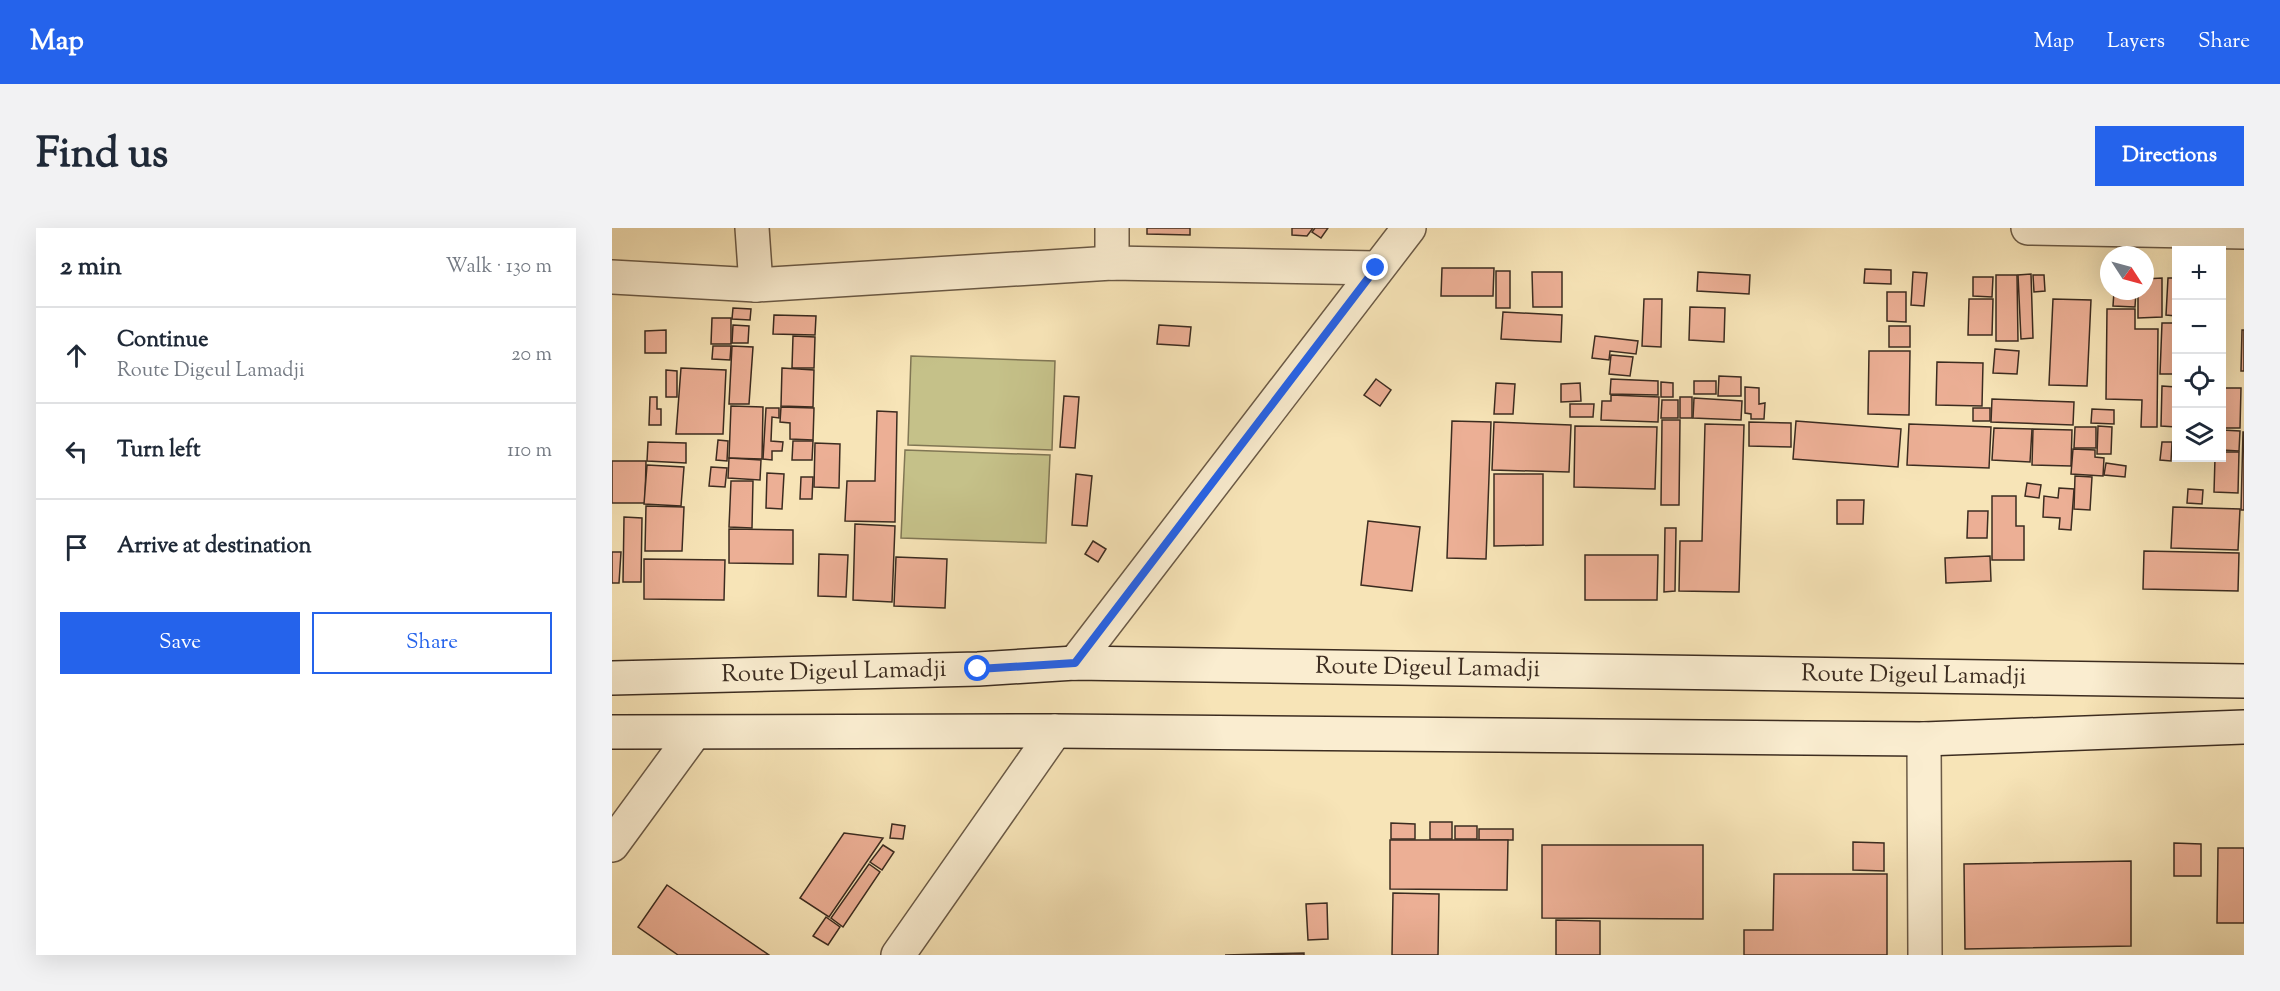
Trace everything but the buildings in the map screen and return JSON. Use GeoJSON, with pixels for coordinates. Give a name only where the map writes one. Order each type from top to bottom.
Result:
{"type":"FeatureCollection","features":[{"type":"Feature","properties":{"kind":"main road"},"geometry":{"type":"LineString","coordinates":[[752,228],[756,285]]}},
{"type":"Feature","properties":{"kind":"main road"},"geometry":{"type":"LineString","coordinates":[[1112,228],[1112,263]]}},
{"type":"Feature","properties":{"kind":"main road"},"geometry":{"type":"LineString","coordinates":[[1075,663],[1376,268],[1409,228]]}},
{"type":"Feature","properties":{"kind":"main road"},"geometry":{"type":"LineString","coordinates":[[2028,228],[2238,230]]}},
{"type":"Feature","properties":{"kind":"main road"},"geometry":{"type":"LineString","coordinates":[[612,277],[756,285],[1112,263],[1376,268]]}},
{"type":"Feature","properties":{"kind":"main road","name":"Route Digeul Lamadji"},"geometry":{"type":"LineString","coordinates":[[612,678],[978,669],[1075,663],[2244,681]]}},
{"type":"Feature","properties":{"kind":"main road"},"geometry":{"type":"LineString","coordinates":[[612,732],[1055,731],[1924,739],[2244,727]]}},
{"type":"Feature","properties":{"kind":"main road"},"geometry":{"type":"LineString","coordinates":[[898,955],[1055,731]]}},
{"type":"Feature","properties":{"kind":"main road"},"geometry":{"type":"LineString","coordinates":[[612,845],[694,733]]}},
{"type":"Feature","properties":{"kind":"main road"},"geometry":{"type":"LineString","coordinates":[[1924,739],[1925,955]]}},
{"type":"Feature","properties":{"kind":"shaded area"},"geometry":{"type":"Polygon","coordinates":[[[911,356],[1055,361],[1052,450],[908,445],[911,356]]]}},
{"type":"Feature","properties":{"kind":"shaded area"},"geometry":{"type":"Polygon","coordinates":[[[905,450],[1050,455],[1046,543],[901,538],[905,450]]]}},
{"type":"Feature","properties":{"kind":"route"},"geometry":{"type":"LineString","coordinates":[[978,669],[1075,663],[1376,268]]}}]}
